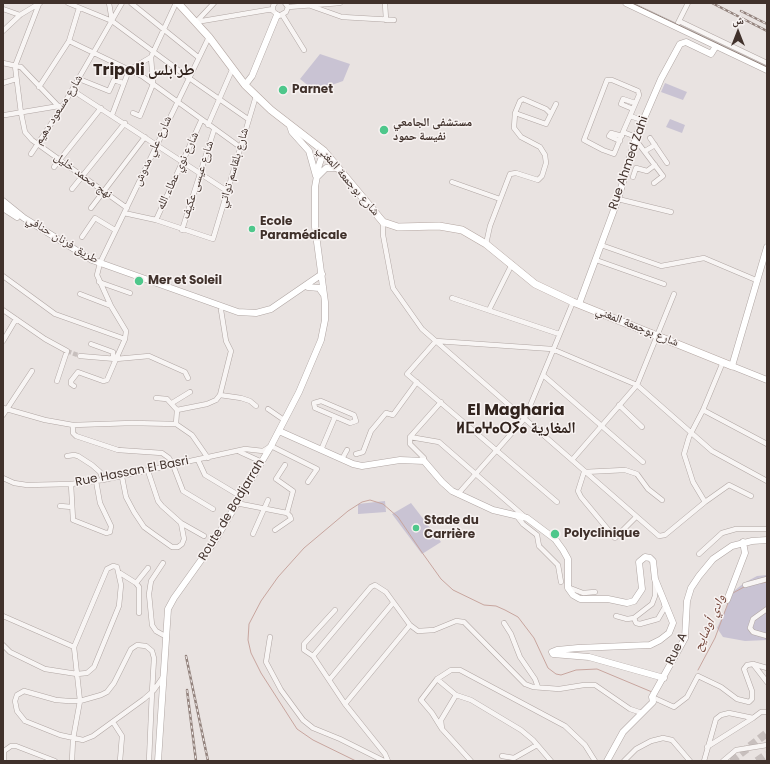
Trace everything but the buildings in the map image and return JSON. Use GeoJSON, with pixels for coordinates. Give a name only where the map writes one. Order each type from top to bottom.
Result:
{"type":"FeatureCollection","features":[{"type":"Feature","properties":{"kind":"main road","name":"شارع بوجمعة المغني"},"geometry":{"type":"LineString","coordinates":[[177,3],[209,37],[232,70],[245,85],[290,126],[324,151],[383,222],[398,227],[450,227],[462,230],[486,244],[512,264],[534,284],[576,303],[732,366]]}},
{"type":"Feature","properties":{"kind":"main road"},"geometry":{"type":"LineString","coordinates":[[626,3],[678,24],[716,46],[767,70]]}},
{"type":"Feature","properties":{"kind":"main road"},"geometry":{"type":"LineString","coordinates":[[245,85],[252,76],[280,15]]}},
{"type":"Feature","properties":{"kind":"main road","name":"Rue Ahmed Zahi"},"geometry":{"type":"LineString","coordinates":[[576,303],[596,260],[618,199],[635,138],[642,120],[680,44],[686,42],[712,54],[716,46]]}},
{"type":"Feature","properties":{"kind":"main road"},"geometry":{"type":"LineString","coordinates":[[290,126],[292,132],[309,151],[316,178]]}},
{"type":"Feature","properties":{"kind":"main road"},"geometry":{"type":"LineString","coordinates":[[316,178],[324,151]]}},
{"type":"Feature","properties":{"kind":"main road"},"geometry":{"type":"LineString","coordinates":[[316,178],[326,168],[338,168]]}},
{"type":"Feature","properties":{"kind":"main road","name":"Route de Badjarrah"},"geometry":{"type":"LineString","coordinates":[[158,761],[165,636],[167,614],[171,602],[214,542],[240,496],[262,462],[279,431],[321,340],[325,320],[325,298],[315,227],[316,178]]}},
{"type":"Feature","properties":{"kind":"main road","name":"طريق فرنان حنافي"},"geometry":{"type":"LineString","coordinates":[[3,201],[15,212],[68,247],[99,264],[233,311],[256,313],[271,309],[313,279],[322,270]]}},
{"type":"Feature","properties":{"kind":"main road","name":"طريق فرنان حنافي"},"geometry":{"type":"LineString","coordinates":[[3,208],[68,250],[99,264],[239,316],[264,315],[278,309],[308,287],[322,270]]}},
{"type":"Feature","properties":{"kind":"main road"},"geometry":{"type":"LineString","coordinates":[[767,246],[732,366],[767,380]]}},
{"type":"Feature","properties":{"kind":"main road"},"geometry":{"type":"LineString","coordinates":[[308,287],[319,288],[325,298]]}},
{"type":"Feature","properties":{"kind":"main road"},"geometry":{"type":"LineString","coordinates":[[279,431],[342,459],[362,466],[391,460],[424,461],[442,482],[458,494],[494,510],[527,518],[554,540],[563,550],[568,559],[568,588],[573,595],[583,600],[608,600],[627,603],[634,601],[642,589],[639,562],[645,557],[653,561],[655,579],[673,622],[669,633],[660,640],[650,644],[578,648],[555,650],[552,652],[553,654],[589,657],[664,678]]}},
{"type":"Feature","properties":{"kind":"main road","name":"Rue A"},"geometry":{"type":"LineString","coordinates":[[607,761],[623,732],[653,702],[652,697],[664,678],[687,633],[687,602],[695,581],[719,554],[732,546],[743,542],[767,540]]}},
{"type":"Feature","properties":{"kind":"main road"},"geometry":{"type":"LineString","coordinates":[[727,600],[745,553],[743,542]]}},
{"type":"Feature","properties":{"kind":"street"},"geometry":{"type":"LineString","coordinates":[[68,3],[112,21],[189,78],[248,119]]}},
{"type":"Feature","properties":{"kind":"street"},"geometry":{"type":"LineString","coordinates":[[109,3],[112,21]]}},
{"type":"Feature","properties":{"kind":"street","name":"شارع مسعود دهيم"},"geometry":{"type":"LineString","coordinates":[[31,154],[39,144],[72,90],[122,3]]}},
{"type":"Feature","properties":{"kind":"street"},"geometry":{"type":"LineString","coordinates":[[131,3],[198,57]]}},
{"type":"Feature","properties":{"kind":"street"},"geometry":{"type":"LineString","coordinates":[[133,113],[140,116],[154,84],[151,57],[163,28],[177,3]]}},
{"type":"Feature","properties":{"kind":"street"},"geometry":{"type":"LineString","coordinates":[[196,22],[214,3]]}},
{"type":"Feature","properties":{"kind":"street"},"geometry":{"type":"LineString","coordinates":[[272,9],[275,3]]}},
{"type":"Feature","properties":{"kind":"street"},"geometry":{"type":"LineString","coordinates":[[280,15],[286,12],[286,5],[340,3]]}},
{"type":"Feature","properties":{"kind":"street"},"geometry":{"type":"LineString","coordinates":[[385,3],[386,20]]}},
{"type":"Feature","properties":{"kind":"street"},"geometry":{"type":"LineString","coordinates":[[688,3],[678,24],[767,63]]}},
{"type":"Feature","properties":{"kind":"street"},"geometry":{"type":"LineString","coordinates":[[3,31],[20,15],[40,4]]}},
{"type":"Feature","properties":{"kind":"street"},"geometry":{"type":"LineString","coordinates":[[15,66],[40,4]]}},
{"type":"Feature","properties":{"kind":"street"},"geometry":{"type":"LineString","coordinates":[[313,5],[342,17],[394,20]]}},
{"type":"Feature","properties":{"kind":"street"},"geometry":{"type":"LineString","coordinates":[[39,86],[68,41],[79,8]]}},
{"type":"Feature","properties":{"kind":"street"},"geometry":{"type":"LineString","coordinates":[[3,9],[20,15]]}},
{"type":"Feature","properties":{"kind":"street"},"geometry":{"type":"LineString","coordinates":[[196,22],[272,9],[280,15],[304,50]]}},
{"type":"Feature","properties":{"kind":"street","name":"شارع علي مدوش"},"geometry":{"type":"LineString","coordinates":[[99,264],[209,37]]}},
{"type":"Feature","properties":{"kind":"street"},"geometry":{"type":"LineString","coordinates":[[68,41],[142,76],[176,103],[240,147]]}},
{"type":"Feature","properties":{"kind":"street"},"geometry":{"type":"LineString","coordinates":[[112,115],[128,70],[151,57]]}},
{"type":"Feature","properties":{"kind":"street"},"geometry":{"type":"LineString","coordinates":[[3,63],[21,67],[60,108]]}},
{"type":"Feature","properties":{"kind":"street","name":"نهج محمد خليل"},"geometry":{"type":"LineString","coordinates":[[15,66],[25,132],[32,140],[126,208]]}},
{"type":"Feature","properties":{"kind":"street"},"geometry":{"type":"LineString","coordinates":[[208,125],[232,70]]}},
{"type":"Feature","properties":{"kind":"street"},"geometry":{"type":"LineString","coordinates":[[3,83],[16,79]]}},
{"type":"Feature","properties":{"kind":"street"},"geometry":{"type":"LineString","coordinates":[[78,79],[109,91],[114,80],[123,83]]}},
{"type":"Feature","properties":{"kind":"street"},"geometry":{"type":"LineString","coordinates":[[607,80],[612,80],[638,91],[639,93],[633,109],[614,154],[585,141],[584,138],[607,80]]}},
{"type":"Feature","properties":{"kind":"street"},"geometry":{"type":"LineString","coordinates":[[72,90],[125,123],[227,191]]}},
{"type":"Feature","properties":{"kind":"street","name":"شارع بلقاسم تواتي"},"geometry":{"type":"LineString","coordinates":[[182,230],[213,239],[256,96]]}},
{"type":"Feature","properties":{"kind":"street"},"geometry":{"type":"LineString","coordinates":[[633,109],[621,104],[622,99],[635,103]]}},
{"type":"Feature","properties":{"kind":"street"},"geometry":{"type":"LineString","coordinates":[[486,244],[490,226],[510,174],[516,173],[538,180],[542,176],[546,163],[545,155],[540,147],[517,133],[513,123],[520,101],[523,100],[546,109],[552,114]]}},
{"type":"Feature","properties":{"kind":"street"},"geometry":{"type":"LineString","coordinates":[[515,113],[546,124],[556,104]]}},
{"type":"Feature","properties":{"kind":"street"},"geometry":{"type":"LineString","coordinates":[[5,115],[60,108]]}},
{"type":"Feature","properties":{"kind":"street"},"geometry":{"type":"LineString","coordinates":[[54,167],[101,108]]}},
{"type":"Feature","properties":{"kind":"street"},"geometry":{"type":"LineString","coordinates":[[630,116],[642,120]]}},
{"type":"Feature","properties":{"kind":"street","name":"شارع نوي عطاء الله"},"geometry":{"type":"LineString","coordinates":[[156,220],[201,121]]}},
{"type":"Feature","properties":{"kind":"street"},"geometry":{"type":"LineString","coordinates":[[72,189],[125,123]]}},
{"type":"Feature","properties":{"kind":"street","name":"شارع عيسى عكيف"},"geometry":{"type":"LineString","coordinates":[[182,230],[214,130]]}},
{"type":"Feature","properties":{"kind":"street"},"geometry":{"type":"LineString","coordinates":[[622,136],[635,138],[663,176],[654,183]]}},
{"type":"Feature","properties":{"kind":"street"},"geometry":{"type":"LineString","coordinates":[[91,208],[103,190],[145,137]]}},
{"type":"Feature","properties":{"kind":"street"},"geometry":{"type":"LineString","coordinates":[[650,138],[667,163]]}},
{"type":"Feature","properties":{"kind":"street"},"geometry":{"type":"LineString","coordinates":[[645,151],[654,145]]}},
{"type":"Feature","properties":{"kind":"street"},"geometry":{"type":"LineString","coordinates":[[633,176],[636,168],[647,171],[661,155]]}},
{"type":"Feature","properties":{"kind":"street"},"geometry":{"type":"LineString","coordinates":[[452,182],[500,199]]}},
{"type":"Feature","properties":{"kind":"street"},"geometry":{"type":"LineString","coordinates":[[618,199],[671,212]]}},
{"type":"Feature","properties":{"kind":"street"},"geometry":{"type":"LineString","coordinates":[[124,213],[156,220],[182,230]]}},
{"type":"Feature","properties":{"kind":"street"},"geometry":{"type":"LineString","coordinates":[[82,237],[95,218],[115,230]]}},
{"type":"Feature","properties":{"kind":"street"},"geometry":{"type":"LineString","coordinates":[[383,222],[383,235],[393,288],[422,329],[659,536],[665,535],[705,502],[729,485],[751,496]]}},
{"type":"Feature","properties":{"kind":"street"},"geometry":{"type":"LineString","coordinates":[[601,245],[662,266],[704,258],[756,280]]}},
{"type":"Feature","properties":{"kind":"street"},"geometry":{"type":"LineString","coordinates":[[596,260],[664,284]]}},
{"type":"Feature","properties":{"kind":"street"},"geometry":{"type":"LineString","coordinates":[[74,386],[71,384],[71,381],[78,372],[103,381],[107,380],[114,359],[125,339],[126,331],[111,306],[96,275],[99,264]]}},
{"type":"Feature","properties":{"kind":"street"},"geometry":{"type":"LineString","coordinates":[[489,310],[512,264]]}},
{"type":"Feature","properties":{"kind":"street"},"geometry":{"type":"LineString","coordinates":[[3,276],[58,315],[125,339]]}},
{"type":"Feature","properties":{"kind":"street"},"geometry":{"type":"LineString","coordinates":[[99,282],[130,294]]}},
{"type":"Feature","properties":{"kind":"street"},"geometry":{"type":"LineString","coordinates":[[80,294],[111,306]]}},
{"type":"Feature","properties":{"kind":"street"},"geometry":{"type":"LineString","coordinates":[[572,460],[637,385],[674,294]]}},
{"type":"Feature","properties":{"kind":"street"},"geometry":{"type":"LineString","coordinates":[[452,298],[558,334]]}},
{"type":"Feature","properties":{"kind":"street"},"geometry":{"type":"LineString","coordinates":[[458,494],[525,418],[558,334],[576,303]]}},
{"type":"Feature","properties":{"kind":"street"},"geometry":{"type":"LineString","coordinates":[[3,310],[67,351],[56,381]]}},
{"type":"Feature","properties":{"kind":"street"},"geometry":{"type":"LineString","coordinates":[[177,410],[207,404],[216,400],[220,395],[231,351],[226,341],[220,310]]}},
{"type":"Feature","properties":{"kind":"street"},"geometry":{"type":"LineString","coordinates":[[3,341],[16,319]]}},
{"type":"Feature","properties":{"kind":"street"},"geometry":{"type":"LineString","coordinates":[[436,341],[552,349],[637,385],[690,434],[712,451],[767,481]]}},
{"type":"Feature","properties":{"kind":"street"},"geometry":{"type":"LineString","coordinates":[[436,341],[407,374],[557,502]]}},
{"type":"Feature","properties":{"kind":"street"},"geometry":{"type":"LineString","coordinates":[[91,344],[113,352],[114,359]]}},
{"type":"Feature","properties":{"kind":"street"},"geometry":{"type":"LineString","coordinates":[[80,356],[114,359],[149,356],[185,372],[188,378]]}},
{"type":"Feature","properties":{"kind":"street"},"geometry":{"type":"LineString","coordinates":[[705,502],[693,482],[684,454],[690,434],[703,410],[723,362]]}},
{"type":"Feature","properties":{"kind":"street"},"geometry":{"type":"LineString","coordinates":[[3,415],[5,408],[32,372]]}},
{"type":"Feature","properties":{"kind":"street"},"geometry":{"type":"LineString","coordinates":[[543,375],[643,462]]}},
{"type":"Feature","properties":{"kind":"street"},"geometry":{"type":"LineString","coordinates":[[356,454],[363,452],[371,431],[386,413],[393,415],[417,382]]}},
{"type":"Feature","properties":{"kind":"street"},"geometry":{"type":"LineString","coordinates":[[172,403],[190,392]]}},
{"type":"Feature","properties":{"kind":"street"},"geometry":{"type":"LineString","coordinates":[[220,395],[241,398],[250,401],[256,406]]}},
{"type":"Feature","properties":{"kind":"street"},"geometry":{"type":"LineString","coordinates":[[156,398],[167,400],[172,403],[177,410],[176,424]]}},
{"type":"Feature","properties":{"kind":"street"},"geometry":{"type":"LineString","coordinates":[[321,401],[354,415],[356,421],[350,423],[335,417],[315,408],[314,403],[321,401]]}},
{"type":"Feature","properties":{"kind":"street"},"geometry":{"type":"LineString","coordinates":[[420,460],[424,458],[410,444],[410,437],[441,402]]}},
{"type":"Feature","properties":{"kind":"street"},"geometry":{"type":"LineString","coordinates":[[619,405],[642,426]]}},
{"type":"Feature","properties":{"kind":"street"},"geometry":{"type":"LineString","coordinates":[[5,408],[45,420],[73,425],[140,423],[176,424],[192,435],[208,458]]}},
{"type":"Feature","properties":{"kind":"street"},"geometry":{"type":"LineString","coordinates":[[268,409],[284,420]]}},
{"type":"Feature","properties":{"kind":"street"},"geometry":{"type":"LineString","coordinates":[[703,410],[767,444]]}},
{"type":"Feature","properties":{"kind":"street"},"geometry":{"type":"LineString","coordinates":[[321,450],[335,417]]}},
{"type":"Feature","properties":{"kind":"street"},"geometry":{"type":"LineString","coordinates":[[73,425],[73,433],[76,436],[118,450],[162,453],[169,458],[173,465],[183,491],[213,510]]}},
{"type":"Feature","properties":{"kind":"street"},"geometry":{"type":"LineString","coordinates":[[410,437],[439,442],[527,518]]}},
{"type":"Feature","properties":{"kind":"street"},"geometry":{"type":"LineString","coordinates":[[271,446],[317,469],[308,482]]}},
{"type":"Feature","properties":{"kind":"street","name":"Rue Hassan El Basri"},"geometry":{"type":"LineString","coordinates":[[3,478],[22,485],[71,484],[122,477],[238,451],[264,451],[271,446]]}},
{"type":"Feature","properties":{"kind":"street"},"geometry":{"type":"LineString","coordinates":[[342,459],[347,450]]}},
{"type":"Feature","properties":{"kind":"street"},"geometry":{"type":"LineString","coordinates":[[238,451],[245,452],[262,462]]}},
{"type":"Feature","properties":{"kind":"street"},"geometry":{"type":"LineString","coordinates":[[67,456],[74,455],[88,462],[96,468],[103,480]]}},
{"type":"Feature","properties":{"kind":"street"},"geometry":{"type":"LineString","coordinates":[[198,460],[205,475],[240,496]]}},
{"type":"Feature","properties":{"kind":"street"},"geometry":{"type":"LineString","coordinates":[[285,465],[276,479],[293,491],[287,513]]}},
{"type":"Feature","properties":{"kind":"street"},"geometry":{"type":"LineString","coordinates":[[584,472],[625,470],[637,474],[648,489],[662,500]]}},
{"type":"Feature","properties":{"kind":"street"},"geometry":{"type":"LineString","coordinates":[[148,471],[158,501],[181,523],[204,536]]}},
{"type":"Feature","properties":{"kind":"street"},"geometry":{"type":"LineString","coordinates":[[584,472],[578,491],[581,497],[615,538],[636,517]]}},
{"type":"Feature","properties":{"kind":"street"},"geometry":{"type":"LineString","coordinates":[[122,477],[126,497],[144,527],[172,547],[178,547],[182,544],[184,539],[181,523]]}},
{"type":"Feature","properties":{"kind":"street"},"geometry":{"type":"LineString","coordinates":[[71,484],[72,517],[77,522],[104,533],[110,532],[112,529],[100,503],[96,481]]}},
{"type":"Feature","properties":{"kind":"street"},"geometry":{"type":"LineString","coordinates":[[253,534],[268,500]]}},
{"type":"Feature","properties":{"kind":"street"},"geometry":{"type":"LineString","coordinates":[[236,503],[287,513],[291,519],[275,530]]}},
{"type":"Feature","properties":{"kind":"street"},"geometry":{"type":"LineString","coordinates":[[60,506],[72,507]]}},
{"type":"Feature","properties":{"kind":"street"},"geometry":{"type":"LineString","coordinates":[[516,515],[523,524],[536,535],[539,546],[558,564],[561,582]]}},
{"type":"Feature","properties":{"kind":"street"},"geometry":{"type":"LineString","coordinates":[[699,554],[722,533],[736,529],[767,529]]}},
{"type":"Feature","properties":{"kind":"street"},"geometry":{"type":"LineString","coordinates":[[163,563],[151,581],[149,594],[152,625],[156,631],[165,636]]}},
{"type":"Feature","properties":{"kind":"street"},"geometry":{"type":"LineString","coordinates":[[3,645],[10,652],[45,669],[77,674],[87,673],[91,670],[108,635],[120,602],[119,568],[110,566],[107,569],[74,646],[77,674],[80,701],[73,739],[72,761]]}},
{"type":"Feature","properties":{"kind":"street"},"geometry":{"type":"LineString","coordinates":[[136,583],[148,568]]}},
{"type":"Feature","properties":{"kind":"street"},"geometry":{"type":"LineString","coordinates":[[120,573],[136,583],[139,587],[139,613]]}},
{"type":"Feature","properties":{"kind":"street"},"geometry":{"type":"LineString","coordinates":[[616,616],[627,619],[634,618],[652,604],[655,596],[655,579]]}},
{"type":"Feature","properties":{"kind":"street"},"geometry":{"type":"LineString","coordinates":[[745,585],[767,579]]}},
{"type":"Feature","properties":{"kind":"street"},"geometry":{"type":"LineString","coordinates":[[312,656],[371,586],[379,586],[386,592],[410,626],[418,631],[434,630],[456,621],[464,622],[526,684],[559,689],[584,685],[595,685],[630,709],[642,713]]}},
{"type":"Feature","properties":{"kind":"street"},"geometry":{"type":"LineString","coordinates":[[568,588],[583,593],[595,592]]}},
{"type":"Feature","properties":{"kind":"street"},"geometry":{"type":"LineString","coordinates":[[634,618],[636,623],[640,624],[660,617],[665,607],[659,593]]}},
{"type":"Feature","properties":{"kind":"street"},"geometry":{"type":"LineString","coordinates":[[330,679],[393,603]]}},
{"type":"Feature","properties":{"kind":"street"},"geometry":{"type":"LineString","coordinates":[[767,609],[753,619],[750,628],[753,632],[767,636]]}},
{"type":"Feature","properties":{"kind":"street"},"geometry":{"type":"LineString","coordinates":[[335,610],[304,644],[304,650],[312,656],[330,679],[345,704],[385,754],[388,761]]}},
{"type":"Feature","properties":{"kind":"street"},"geometry":{"type":"LineString","coordinates":[[3,616],[74,646]]}},
{"type":"Feature","properties":{"kind":"street"},"geometry":{"type":"LineString","coordinates":[[504,623],[512,634],[520,657],[535,679],[538,687]]}},
{"type":"Feature","properties":{"kind":"street"},"geometry":{"type":"LineString","coordinates":[[345,704],[410,626]]}},
{"type":"Feature","properties":{"kind":"street"},"geometry":{"type":"LineString","coordinates":[[270,637],[266,662],[281,690],[303,720],[313,728],[340,739],[384,761]]}},
{"type":"Feature","properties":{"kind":"street"},"geometry":{"type":"LineString","coordinates":[[149,761],[152,692],[154,654],[149,647],[137,645],[128,652],[111,688],[101,695],[80,701],[56,700],[24,691],[17,695],[15,701],[17,711],[25,721],[73,739],[88,739],[152,692],[163,676]]}},
{"type":"Feature","properties":{"kind":"street"},"geometry":{"type":"LineString","coordinates":[[652,697],[674,707],[687,697],[698,676],[721,688],[737,699],[749,702],[752,699],[752,691],[744,669],[746,665],[753,664],[767,668]]}},
{"type":"Feature","properties":{"kind":"street"},"geometry":{"type":"LineString","coordinates":[[753,664],[767,682]]}},
{"type":"Feature","properties":{"kind":"street"},"geometry":{"type":"LineString","coordinates":[[470,761],[442,729],[432,713],[421,702],[437,679],[451,670],[460,670],[565,726],[585,745],[595,761]]}},
{"type":"Feature","properties":{"kind":"street"},"geometry":{"type":"LineString","coordinates":[[437,679],[456,695],[472,700],[521,730],[551,761]]}},
{"type":"Feature","properties":{"kind":"street"},"geometry":{"type":"LineString","coordinates":[[442,729],[442,720],[456,695]]}},
{"type":"Feature","properties":{"kind":"street"},"geometry":{"type":"LineString","coordinates":[[707,747],[762,712],[767,712]]}},
{"type":"Feature","properties":{"kind":"street"},"geometry":{"type":"LineString","coordinates":[[704,761],[716,719],[721,715],[729,713],[752,718]]}},
{"type":"Feature","properties":{"kind":"street"},"geometry":{"type":"LineString","coordinates":[[113,722],[122,736],[120,761]]}},
{"type":"Feature","properties":{"kind":"street"},"geometry":{"type":"LineString","coordinates":[[624,761],[636,749],[651,741],[664,738],[672,740],[690,761]]}},
{"type":"Feature","properties":{"kind":"street"},"geometry":{"type":"LineString","coordinates":[[502,756],[514,758],[537,745]]}},
{"type":"Feature","properties":{"kind":"street"},"geometry":{"type":"LineString","coordinates":[[4,761],[4,751],[11,746],[16,746],[55,761]]}},
{"type":"Feature","properties":{"kind":"street"},"geometry":{"type":"LineString","coordinates":[[723,761],[736,750],[767,746]]}},
{"type":"Feature","properties":{"kind":"shaded area"},"geometry":{"type":"Polygon","coordinates":[[[320,54],[350,64],[343,81],[315,91],[300,79],[320,54]]]}},
{"type":"Feature","properties":{"kind":"shaded area"},"geometry":{"type":"Polygon","coordinates":[[[665,83],[687,92],[683,100],[661,92],[665,83]]]}},
{"type":"Feature","properties":{"kind":"shaded area"},"geometry":{"type":"Polygon","coordinates":[[[670,119],[685,125],[682,133],[666,127],[670,119]]]}},
{"type":"Feature","properties":{"kind":"shaded area"},"geometry":{"type":"Polygon","coordinates":[[[385,501],[386,512],[358,514],[358,504],[385,501]]]}},
{"type":"Feature","properties":{"kind":"shaded area","name":"Stade du Carrière"},"geometry":{"type":"Polygon","coordinates":[[[411,503],[441,542],[422,554],[392,514],[411,503]]]}},
{"type":"Feature","properties":{"kind":"shaded area"},"geometry":{"type":"Polygon","coordinates":[[[767,575],[767,640],[745,641],[723,637],[717,628],[734,591],[744,583],[757,576],[767,575]]]}},
{"type":"Feature","properties":{"kind":"waterway"},"geometry":{"type":"LineString","coordinates":[[356,761],[313,740],[297,729],[261,673],[251,653],[248,640],[249,624],[261,601],[278,577],[304,548],[348,511],[362,502],[370,500],[383,504],[398,517],[441,579],[453,590],[484,605],[496,606],[518,617],[534,638],[548,668],[556,674],[561,675],[576,670],[597,669],[652,692]]}},
{"type":"Feature","properties":{"kind":"waterway","name":"وادي أوشايح"},"geometry":{"type":"LineString","coordinates":[[762,583],[767,582]]}},
{"type":"Feature","properties":{"kind":"waterway","name":"وادي أوشايح"},"geometry":{"type":"LineString","coordinates":[[733,593],[744,587]]}},
{"type":"Feature","properties":{"kind":"waterway","name":"وادي أوشايح"},"geometry":{"type":"LineString","coordinates":[[698,670],[715,638],[728,603]]}},
{"type":"Feature","properties":{"kind":"tunnel"},"geometry":{"type":"LineString","coordinates":[[67,351],[80,356]]}},
{"type":"Feature","properties":{"kind":"tunnel"},"geometry":{"type":"LineString","coordinates":[[731,761],[767,733]]}},
{"type":"Feature","properties":{"kind":"tunnel"},"geometry":{"type":"LineString","coordinates":[[757,761],[767,754]]}},
{"type":"Feature","properties":{"kind":"tram line"},"geometry":{"type":"LineString","coordinates":[[632,3],[767,67]]}},
{"type":"Feature","properties":{"kind":"railway"},"geometry":{"type":"LineString","coordinates":[[712,3],[767,31]]}},
{"type":"Feature","properties":{"kind":"railway"},"geometry":{"type":"LineString","coordinates":[[741,11],[767,24]]}},
{"type":"Feature","properties":{"kind":"railway"},"geometry":{"type":"LineString","coordinates":[[186,656],[208,761]]}},
{"type":"Feature","properties":{"kind":"railway"},"geometry":{"type":"LineString","coordinates":[[187,690],[196,761]]}},
{"type":"Feature","properties":{"kind":"place","name":"Parnet"},"geometry":{"type":"Point","coordinates":[283,90]}},
{"type":"Feature","properties":{"kind":"place","name":"مستشفى الجامعي نفيسة حمود"},"geometry":{"type":"Point","coordinates":[384,130]}},
{"type":"Feature","properties":{"kind":"place","name":"Ecole Paramédicale"},"geometry":{"type":"Point","coordinates":[252,229]}},
{"type":"Feature","properties":{"kind":"place","name":"Mer et Soleil"},"geometry":{"type":"Point","coordinates":[139,281]}},
{"type":"Feature","properties":{"kind":"place","name":"Stade du Carrière"},"geometry":{"type":"Point","coordinates":[416,528]}},
{"type":"Feature","properties":{"kind":"place","name":"Polyclinique"},"geometry":{"type":"Point","coordinates":[555,534]}},
{"type":"Feature","properties":{"kind":"district","name":"Tripoli طرابلس"},"geometry":{"type":"Point","coordinates":[144,71]}},
{"type":"Feature","properties":{"kind":"district","name":"El Magharia ⵍⵎⴰⵖⴰⵔⵢⴰ المغارية"},"geometry":{"type":"Point","coordinates":[516,420]}}]}
